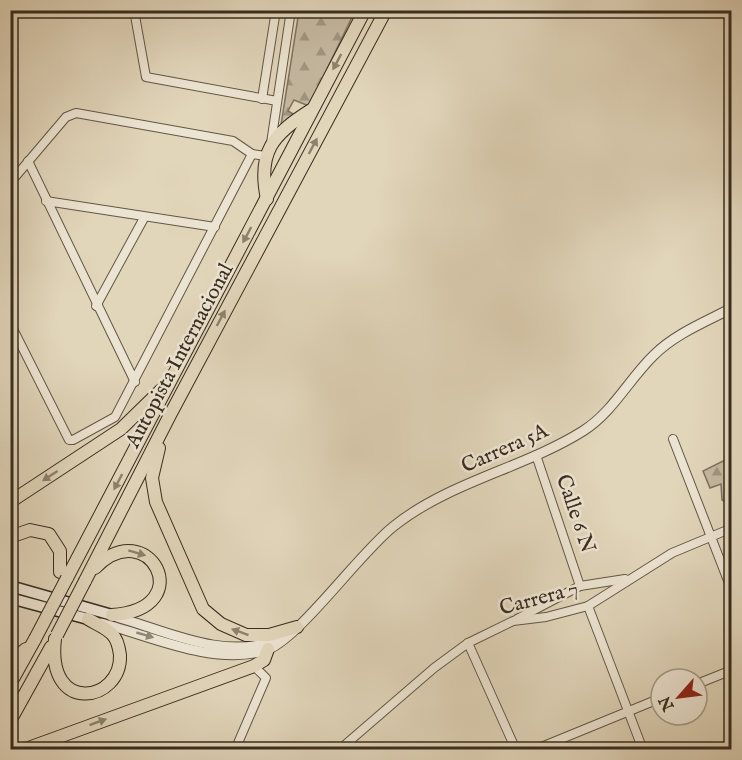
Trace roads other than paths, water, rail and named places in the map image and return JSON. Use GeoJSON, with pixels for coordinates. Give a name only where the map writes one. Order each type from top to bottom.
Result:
{"type":"FeatureCollection","features":[{"type":"Feature","properties":{"kind":"highway","name":"Autopista Internacional"},"geometry":{"type":"LineString","coordinates":[[10,684],[48,615],[64,575],[175,373],[365,10]]}},
{"type":"Feature","properties":{"kind":"highway","name":"Autopista Internacional"},"geometry":{"type":"LineString","coordinates":[[10,722],[170,415],[386,10]]}},
{"type":"Feature","properties":{"kind":"highway"},"geometry":{"type":"LineString","coordinates":[[267,199],[263,178],[263,151],[286,127],[313,108]]}},
{"type":"Feature","properties":{"kind":"highway"},"geometry":{"type":"LineString","coordinates":[[10,502],[121,429],[148,404],[175,373]]}},
{"type":"Feature","properties":{"kind":"highway"},"geometry":{"type":"LineString","coordinates":[[170,415],[154,467],[153,489],[163,520],[201,606],[216,621],[246,635],[268,635],[297,627]]}},
{"type":"Feature","properties":{"kind":"highway"},"geometry":{"type":"LineString","coordinates":[[10,537],[30,530],[49,534],[60,551],[64,575]]}},
{"type":"Feature","properties":{"kind":"highway"},"geometry":{"type":"LineString","coordinates":[[87,578],[104,560],[123,551],[140,553],[155,564],[160,583],[152,602],[137,612],[112,615]]}},
{"type":"Feature","properties":{"kind":"highway"},"geometry":{"type":"LineString","coordinates":[[56,637],[53,663],[63,684],[83,693],[105,687],[117,671],[119,649],[112,634],[88,619]]}},
{"type":"Feature","properties":{"kind":"highway"},"geometry":{"type":"LineString","coordinates":[[10,663],[33,642]]}},
{"type":"Feature","properties":{"kind":"highway"},"geometry":{"type":"LineString","coordinates":[[23,750],[254,666],[264,660],[268,650]]}},
{"type":"Feature","properties":{"kind":"main road"},"geometry":{"type":"LineString","coordinates":[[10,586],[112,615]]}},
{"type":"Feature","properties":{"kind":"main road"},"geometry":{"type":"LineString","coordinates":[[10,598],[88,619]]}},
{"type":"Feature","properties":{"kind":"street"},"geometry":{"type":"LineString","coordinates":[[134,10],[146,77],[277,101]]}},
{"type":"Feature","properties":{"kind":"street"},"geometry":{"type":"LineString","coordinates":[[262,99],[276,10]]}},
{"type":"Feature","properties":{"kind":"street"},"geometry":{"type":"LineString","coordinates":[[10,323],[69,440],[115,417],[215,227],[263,151],[277,101],[291,10]]}},
{"type":"Feature","properties":{"kind":"street"},"geometry":{"type":"LineString","coordinates":[[10,183],[66,117],[76,113],[233,141],[263,151]]}},
{"type":"Feature","properties":{"kind":"street"},"geometry":{"type":"LineString","coordinates":[[28,161],[96,306],[135,382]]}},
{"type":"Feature","properties":{"kind":"street"},"geometry":{"type":"LineString","coordinates":[[46,201],[144,218],[215,227]]}},
{"type":"Feature","properties":{"kind":"street"},"geometry":{"type":"LineString","coordinates":[[96,306],[144,218]]}},
{"type":"Feature","properties":{"kind":"street","name":"Carrera 5A"},"geometry":{"type":"LineString","coordinates":[[88,619],[210,652],[246,654],[268,650],[283,642],[364,554],[401,520],[433,502],[585,430],[600,418],[646,363],[667,344],[732,308]]}},
{"type":"Feature","properties":{"kind":"street"},"geometry":{"type":"LineString","coordinates":[[673,439],[732,591]]}},
{"type":"Feature","properties":{"kind":"street","name":"Calle 6 N"},"geometry":{"type":"LineString","coordinates":[[536,454],[580,586]]}},
{"type":"Feature","properties":{"kind":"street","name":"Carrera 7"},"geometry":{"type":"LineString","coordinates":[[340,748],[468,643],[513,621],[546,617],[588,606],[629,578],[672,553],[732,528]]}},
{"type":"Feature","properties":{"kind":"street"},"geometry":{"type":"LineString","coordinates":[[513,621],[580,586],[629,578]]}},
{"type":"Feature","properties":{"kind":"street"},"geometry":{"type":"LineString","coordinates":[[588,606],[630,710],[643,750]]}},
{"type":"Feature","properties":{"kind":"street","name":"Carrera 5A"},"geometry":{"type":"LineString","coordinates":[[112,615],[203,643],[231,648],[262,645],[297,627]]}},
{"type":"Feature","properties":{"kind":"street"},"geometry":{"type":"LineString","coordinates":[[468,643],[516,750]]}},
{"type":"Feature","properties":{"kind":"street"},"geometry":{"type":"LineString","coordinates":[[235,750],[266,678],[254,666]]}},
{"type":"Feature","properties":{"kind":"street"},"geometry":{"type":"LineString","coordinates":[[709,679],[732,670]]}},
{"type":"Feature","properties":{"kind":"street"},"geometry":{"type":"LineString","coordinates":[[534,750],[649,703]]}}]}
